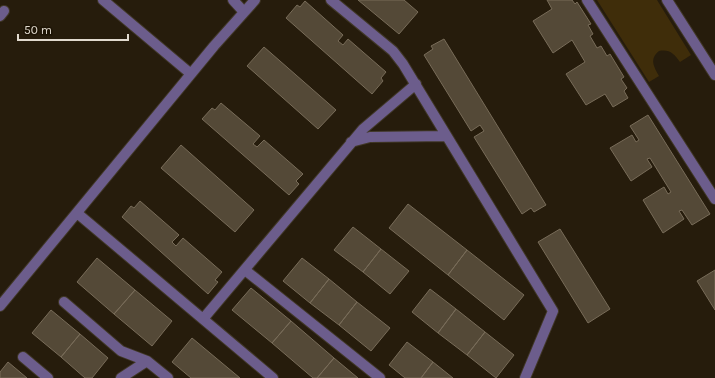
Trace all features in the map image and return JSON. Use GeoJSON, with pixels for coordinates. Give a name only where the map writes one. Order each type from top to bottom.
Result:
{"type":"FeatureCollection","features":[{"type":"Feature","properties":{"kind":"street"},"geometry":{"type":"LineString","coordinates":[[103,0],[191,74]]}},
{"type":"Feature","properties":{"kind":"street"},"geometry":{"type":"LineString","coordinates":[[233,0],[244,12]]}},
{"type":"Feature","properties":{"kind":"street"},"geometry":{"type":"LineString","coordinates":[[0,306],[191,74],[255,0]]}},
{"type":"Feature","properties":{"kind":"street"},"geometry":{"type":"LineString","coordinates":[[331,0],[393,52],[416,84],[553,311],[525,378]]}},
{"type":"Feature","properties":{"kind":"street"},"geometry":{"type":"LineString","coordinates":[[587,0],[715,199]]}},
{"type":"Feature","properties":{"kind":"street"},"geometry":{"type":"LineString","coordinates":[[667,0],[715,75]]}},
{"type":"Feature","properties":{"kind":"street"},"geometry":{"type":"LineString","coordinates":[[203,319],[363,128],[416,84]]}},
{"type":"Feature","properties":{"kind":"street"},"geometry":{"type":"LineString","coordinates":[[351,142],[370,137],[446,136]]}},
{"type":"Feature","properties":{"kind":"street"},"geometry":{"type":"LineString","coordinates":[[77,213],[273,378]]}},
{"type":"Feature","properties":{"kind":"street"},"geometry":{"type":"LineString","coordinates":[[245,270],[380,378]]}},
{"type":"Feature","properties":{"kind":"street"},"geometry":{"type":"LineString","coordinates":[[64,302],[121,351],[147,361],[168,378]]}},
{"type":"Feature","properties":{"kind":"street"},"geometry":{"type":"LineString","coordinates":[[22,357],[48,378]]}},
{"type":"Feature","properties":{"kind":"street"},"geometry":{"type":"LineString","coordinates":[[121,378],[147,361]]}},
{"type":"Feature","properties":{"kind":"shaded area"},"geometry":{"type":"Polygon","coordinates":[[[597,0],[657,0],[691,55],[680,62],[669,51],[659,51],[654,57],[653,63],[659,76],[649,82],[597,0]]]}},
{"type":"Feature","properties":{"kind":"building"},"geometry":{"type":"Polygon","coordinates":[[[358,0],[404,0],[418,12],[399,34],[358,0]]]}},
{"type":"Feature","properties":{"kind":"building"},"geometry":{"type":"Polygon","coordinates":[[[547,0],[572,0],[575,4],[577,2],[591,24],[588,25],[593,34],[590,36],[597,48],[601,46],[607,56],[610,54],[624,77],[621,79],[627,88],[624,91],[628,98],[613,107],[605,94],[586,105],[566,74],[585,62],[572,40],[553,53],[533,21],[552,9],[547,0]]]}},
{"type":"Feature","properties":{"kind":"building"},"geometry":{"type":"Polygon","coordinates":[[[305,1],[343,35],[338,41],[343,45],[348,39],[386,72],[381,78],[383,81],[372,94],[286,18],[297,5],[300,7],[305,1]]]}},
{"type":"Feature","properties":{"kind":"building"},"geometry":{"type":"Polygon","coordinates":[[[444,39],[546,205],[534,212],[531,208],[522,214],[474,137],[484,131],[480,125],[471,131],[424,55],[433,49],[431,46],[444,39]]]}},
{"type":"Feature","properties":{"kind":"building"},"geometry":{"type":"Polygon","coordinates":[[[264,47],[336,110],[318,129],[247,66],[264,47]]]}},
{"type":"Feature","properties":{"kind":"building"},"geometry":{"type":"Polygon","coordinates":[[[221,103],[260,136],[253,144],[257,147],[264,140],[303,174],[296,181],[299,184],[289,195],[202,119],[212,108],[215,110],[221,103]]]}},
{"type":"Feature","properties":{"kind":"building"},"geometry":{"type":"Polygon","coordinates":[[[648,115],[710,214],[692,225],[682,210],[679,211],[684,219],[663,233],[643,200],[664,187],[668,194],[671,192],[650,158],[647,159],[652,167],[631,181],[610,148],[632,135],[636,142],[639,140],[630,126],[648,115]]]}},
{"type":"Feature","properties":{"kind":"building"},"geometry":{"type":"Polygon","coordinates":[[[181,145],[254,210],[235,232],[161,168],[181,145]]]}},
{"type":"Feature","properties":{"kind":"building"},"geometry":{"type":"Polygon","coordinates":[[[140,201],[179,235],[172,242],[176,246],[183,238],[222,272],[215,280],[218,282],[208,294],[122,217],[131,206],[134,208],[140,201]]]}},
{"type":"Feature","properties":{"kind":"building"},"geometry":{"type":"Polygon","coordinates":[[[408,204],[467,250],[448,275],[389,228],[408,204]]]}},
{"type":"Feature","properties":{"kind":"building"},"geometry":{"type":"Polygon","coordinates":[[[353,227],[381,249],[363,272],[334,250],[353,227]]]}},
{"type":"Feature","properties":{"kind":"building"},"geometry":{"type":"Polygon","coordinates":[[[560,229],[610,309],[588,323],[538,242],[560,229]]]}},
{"type":"Feature","properties":{"kind":"building"},"geometry":{"type":"Polygon","coordinates":[[[381,249],[409,271],[390,294],[363,272],[381,249]]]}},
{"type":"Feature","properties":{"kind":"building"},"geometry":{"type":"Polygon","coordinates":[[[467,250],[524,295],[504,320],[448,275],[467,250]]]}},
{"type":"Feature","properties":{"kind":"building"},"geometry":{"type":"Polygon","coordinates":[[[97,258],[135,290],[114,314],[77,282],[97,258]]]}},
{"type":"Feature","properties":{"kind":"building"},"geometry":{"type":"Polygon","coordinates":[[[302,258],[329,279],[310,303],[283,281],[302,258]]]}},
{"type":"Feature","properties":{"kind":"building"},"geometry":{"type":"Polygon","coordinates":[[[715,270],[715,310],[697,281],[715,270]]]}},
{"type":"Feature","properties":{"kind":"building"},"geometry":{"type":"Polygon","coordinates":[[[329,279],[357,302],[339,325],[310,303],[329,279]]]}},
{"type":"Feature","properties":{"kind":"building"},"geometry":{"type":"Polygon","coordinates":[[[251,288],[291,321],[272,343],[232,310],[251,288]]]}},
{"type":"Feature","properties":{"kind":"building"},"geometry":{"type":"Polygon","coordinates":[[[430,289],[456,309],[438,333],[412,312],[430,289]]]}},
{"type":"Feature","properties":{"kind":"building"},"geometry":{"type":"Polygon","coordinates":[[[135,290],[172,321],[152,346],[114,314],[135,290]]]}},
{"type":"Feature","properties":{"kind":"building"},"geometry":{"type":"Polygon","coordinates":[[[357,302],[390,328],[371,351],[339,325],[357,302]]]}},
{"type":"Feature","properties":{"kind":"building"},"geometry":{"type":"Polygon","coordinates":[[[456,309],[485,332],[467,355],[438,333],[456,309]]]}},
{"type":"Feature","properties":{"kind":"building"},"geometry":{"type":"Polygon","coordinates":[[[51,310],[80,334],[61,357],[32,333],[51,310]]]}},
{"type":"Feature","properties":{"kind":"building"},"geometry":{"type":"Polygon","coordinates":[[[291,321],[334,358],[317,378],[313,378],[272,343],[291,321]]]}},
{"type":"Feature","properties":{"kind":"building"},"geometry":{"type":"Polygon","coordinates":[[[485,332],[514,355],[496,378],[467,355],[485,332]]]}},
{"type":"Feature","properties":{"kind":"building"},"geometry":{"type":"Polygon","coordinates":[[[80,334],[108,358],[92,378],[85,378],[61,357],[80,334]]]}},
{"type":"Feature","properties":{"kind":"building"},"geometry":{"type":"Polygon","coordinates":[[[192,338],[240,378],[191,378],[172,362],[192,338]]]}},
{"type":"Feature","properties":{"kind":"building"},"geometry":{"type":"Polygon","coordinates":[[[407,342],[433,362],[421,378],[405,378],[389,365],[407,342]]]}},
{"type":"Feature","properties":{"kind":"building"},"geometry":{"type":"Polygon","coordinates":[[[334,358],[358,378],[317,378],[334,358]]]}},
{"type":"Feature","properties":{"kind":"building"},"geometry":{"type":"Polygon","coordinates":[[[8,362],[27,378],[0,378],[0,372],[8,362]]]}},
{"type":"Feature","properties":{"kind":"building"},"geometry":{"type":"Polygon","coordinates":[[[433,362],[453,378],[421,378],[433,362]]]}}]}
